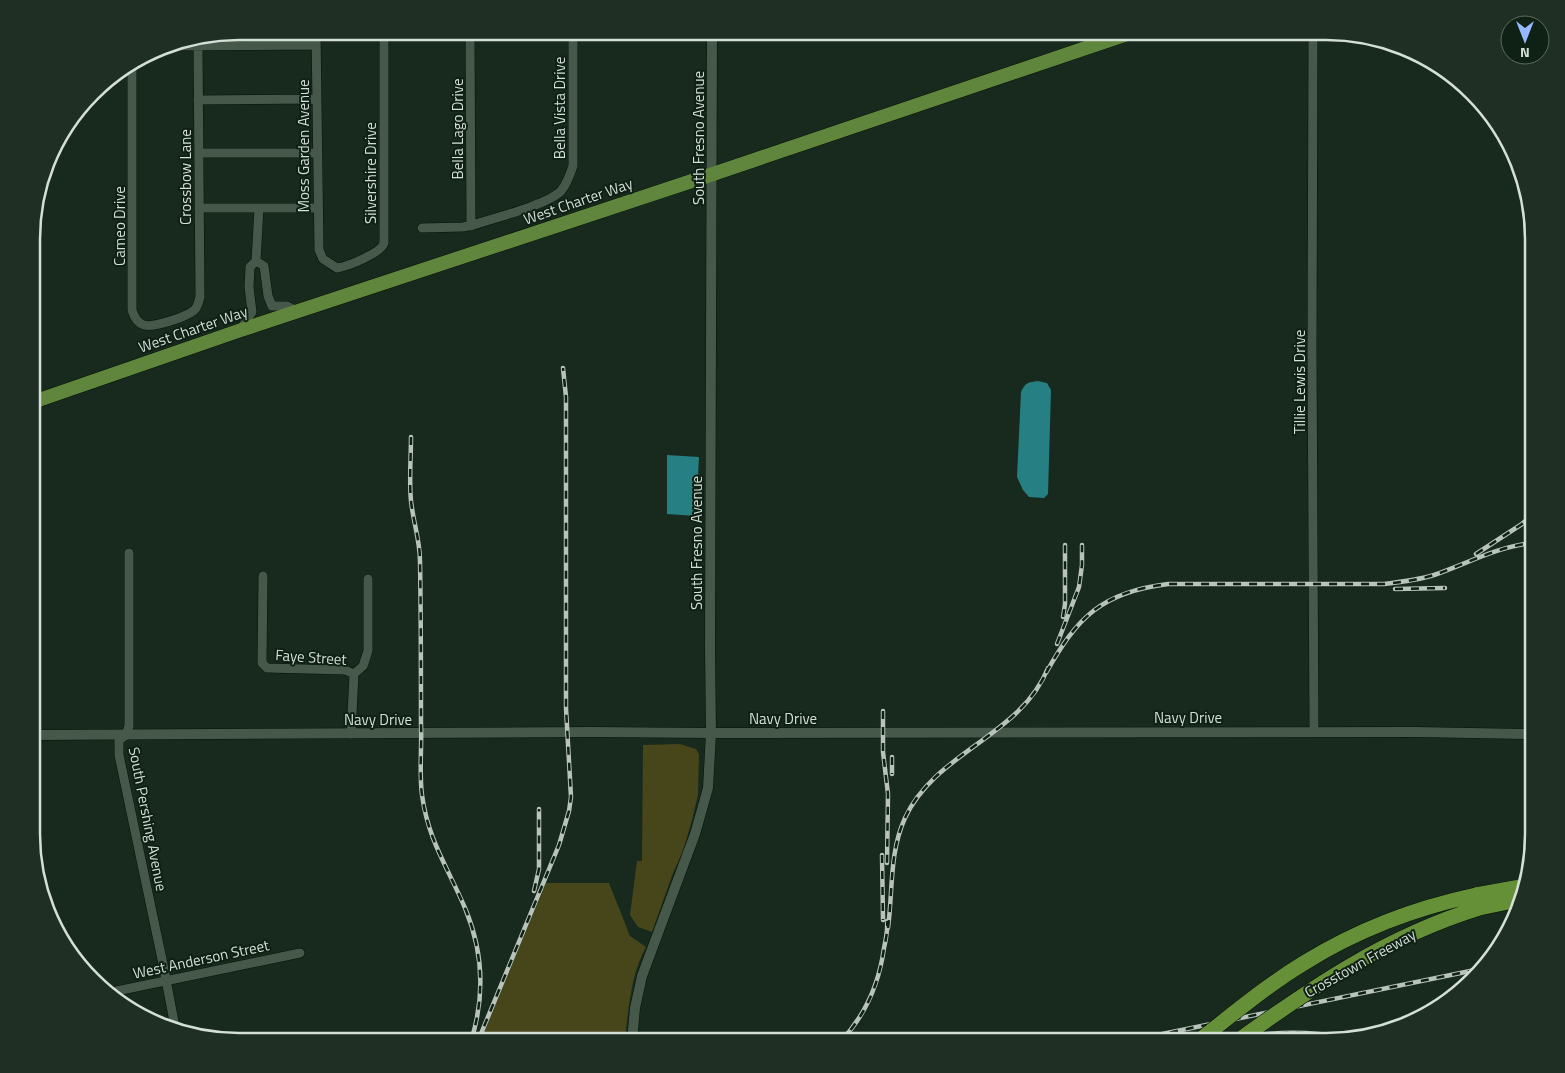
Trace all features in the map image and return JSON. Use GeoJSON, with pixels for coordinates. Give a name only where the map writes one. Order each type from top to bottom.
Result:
{"type":"FeatureCollection","features":[{"type":"Feature","properties":{"kind":"highway","name":"West Charter Way"},"geometry":{"type":"LineString","coordinates":[[40,400],[297,311],[713,174],[1109,40]]}},
{"type":"Feature","properties":{"kind":"highway","name":"Crosstown Freeway"},"geometry":{"type":"LineString","coordinates":[[1209,1033],[1283,976],[1344,940],[1409,913],[1477,901],[1517,889]]}},
{"type":"Feature","properties":{"kind":"highway","name":"Crosstown Freeway"},"geometry":{"type":"LineString","coordinates":[[1249,1033],[1306,992],[1371,953],[1477,901],[1514,899]]}},
{"type":"Feature","properties":{"kind":"street","name":"Moss Garden Avenue"},"geometry":{"type":"LineString","coordinates":[[316,40],[317,208],[319,250],[323,259]]}},
{"type":"Feature","properties":{"kind":"street","name":"Silvershire Drive"},"geometry":{"type":"LineString","coordinates":[[323,259],[337,268],[343,267],[383,248],[384,40]]}},
{"type":"Feature","properties":{"kind":"street","name":"Bella Lago Drive"},"geometry":{"type":"LineString","coordinates":[[470,40],[471,226]]}},
{"type":"Feature","properties":{"kind":"street","name":"Bella Vista Drive"},"geometry":{"type":"LineString","coordinates":[[471,226],[548,200],[560,192],[567,183],[573,166],[573,40]]}},
{"type":"Feature","properties":{"kind":"street","name":"South Fresno Avenue"},"geometry":{"type":"LineString","coordinates":[[633,1033],[635,1008],[642,976],[700,818],[708,788],[712,733],[710,649],[712,40]]}},
{"type":"Feature","properties":{"kind":"street","name":"Tillie Lewis Drive"},"geometry":{"type":"LineString","coordinates":[[1313,40],[1314,732]]}},
{"type":"Feature","properties":{"kind":"street"},"geometry":{"type":"LineString","coordinates":[[191,46],[316,45]]}},
{"type":"Feature","properties":{"kind":"street","name":"Crossbow Lane"},"geometry":{"type":"LineString","coordinates":[[197,308],[200,297],[198,46]]}},
{"type":"Feature","properties":{"kind":"street","name":"Cameo Drive"},"geometry":{"type":"LineString","coordinates":[[132,71],[132,310],[139,323],[145,326],[153,326],[191,314],[197,308]]}},
{"type":"Feature","properties":{"kind":"street"},"geometry":{"type":"LineString","coordinates":[[198,100],[317,99]]}},
{"type":"Feature","properties":{"kind":"street"},"geometry":{"type":"LineString","coordinates":[[199,153],[317,153]]}},
{"type":"Feature","properties":{"kind":"street"},"geometry":{"type":"LineString","coordinates":[[199,208],[317,208]]}},
{"type":"Feature","properties":{"kind":"street"},"geometry":{"type":"LineString","coordinates":[[241,330],[252,312],[249,288],[250,267],[256,261],[259,208]]}},
{"type":"Feature","properties":{"kind":"street"},"geometry":{"type":"LineString","coordinates":[[422,228],[471,226]]}},
{"type":"Feature","properties":{"kind":"street"},"geometry":{"type":"LineString","coordinates":[[256,261],[264,266],[268,296],[272,306],[287,306],[297,311]]}},
{"type":"Feature","properties":{"kind":"street","name":"South Pershing Avenue"},"geometry":{"type":"LineString","coordinates":[[129,553],[129,726],[126,735],[119,740],[119,755],[174,1022]]}},
{"type":"Feature","properties":{"kind":"street","name":"Faye Street"},"geometry":{"type":"LineString","coordinates":[[263,576],[262,663],[267,668],[345,670],[354,674]]}},
{"type":"Feature","properties":{"kind":"street"},"geometry":{"type":"LineString","coordinates":[[351,734],[354,674],[363,666],[368,652],[368,579]]}},
{"type":"Feature","properties":{"kind":"street","name":"Navy Drive"},"geometry":{"type":"LineString","coordinates":[[40,735],[591,732],[1525,734]]}},
{"type":"Feature","properties":{"kind":"street","name":"West Anderson Street"},"geometry":{"type":"LineString","coordinates":[[117,991],[300,952]]}},
{"type":"Feature","properties":{"kind":"shaded area"},"geometry":{"type":"Polygon","coordinates":[[[680,744],[696,749],[699,754],[698,795],[683,851],[652,932],[638,927],[630,915],[637,861],[642,861],[643,745],[680,744]]]}},
{"type":"Feature","properties":{"kind":"shaded area"},"geometry":{"type":"Polygon","coordinates":[[[546,883],[609,883],[630,936],[646,947],[634,981],[626,1033],[483,1033],[546,883]]]}},
{"type":"Feature","properties":{"kind":"water"},"geometry":{"type":"Polygon","coordinates":[[[1038,381],[1047,383],[1051,390],[1048,494],[1044,498],[1029,497],[1023,490],[1017,477],[1021,392],[1027,384],[1038,381]]]}},
{"type":"Feature","properties":{"kind":"water"},"geometry":{"type":"Polygon","coordinates":[[[667,455],[699,457],[696,516],[667,514],[667,455]]]}},
{"type":"Feature","properties":{"kind":"railway"},"geometry":{"type":"LineString","coordinates":[[481,1033],[559,845],[571,797],[566,708],[566,397],[563,368]]}},
{"type":"Feature","properties":{"kind":"railway"},"geometry":{"type":"LineString","coordinates":[[411,437],[411,501],[420,561],[421,786],[429,826],[439,853],[465,908],[476,941],[480,991],[473,1033]]}},
{"type":"Feature","properties":{"kind":"railway"},"geometry":{"type":"LineString","coordinates":[[1476,554],[1525,521]]}},
{"type":"Feature","properties":{"kind":"railway"},"geometry":{"type":"LineString","coordinates":[[1046,673],[1057,653],[1081,622],[1094,610],[1125,593],[1168,584],[1384,584],[1409,581],[1428,577],[1495,552],[1525,544]]}},
{"type":"Feature","properties":{"kind":"railway"},"geometry":{"type":"LineString","coordinates":[[1063,617],[1065,604],[1065,545]]}},
{"type":"Feature","properties":{"kind":"railway"},"geometry":{"type":"LineString","coordinates":[[1057,644],[1079,587],[1082,545]]}},
{"type":"Feature","properties":{"kind":"railway"},"geometry":{"type":"LineString","coordinates":[[1395,589],[1445,588]]}},
{"type":"Feature","properties":{"kind":"railway"},"geometry":{"type":"LineString","coordinates":[[888,928],[896,845],[905,818],[919,795],[936,776],[956,759],[999,728],[1018,711],[1035,691],[1048,668]]}},
{"type":"Feature","properties":{"kind":"railway"},"geometry":{"type":"LineString","coordinates":[[883,711],[883,752],[888,794],[887,863]]}},
{"type":"Feature","properties":{"kind":"railway"},"geometry":{"type":"LineString","coordinates":[[892,757],[892,774]]}},
{"type":"Feature","properties":{"kind":"railway"},"geometry":{"type":"LineString","coordinates":[[534,891],[539,869],[539,809]]}},
{"type":"Feature","properties":{"kind":"railway"},"geometry":{"type":"LineString","coordinates":[[882,855],[883,920]]}},
{"type":"Feature","properties":{"kind":"railway"},"geometry":{"type":"LineString","coordinates":[[848,1033],[864,1010],[875,986],[887,934],[887,921]]}},
{"type":"Feature","properties":{"kind":"railway"},"geometry":{"type":"LineString","coordinates":[[1167,1033],[1471,971]]}},
{"type":"Feature","properties":{"kind":"railway"},"geometry":{"type":"LineString","coordinates":[[1280,1033],[1296,1033]]}}]}
